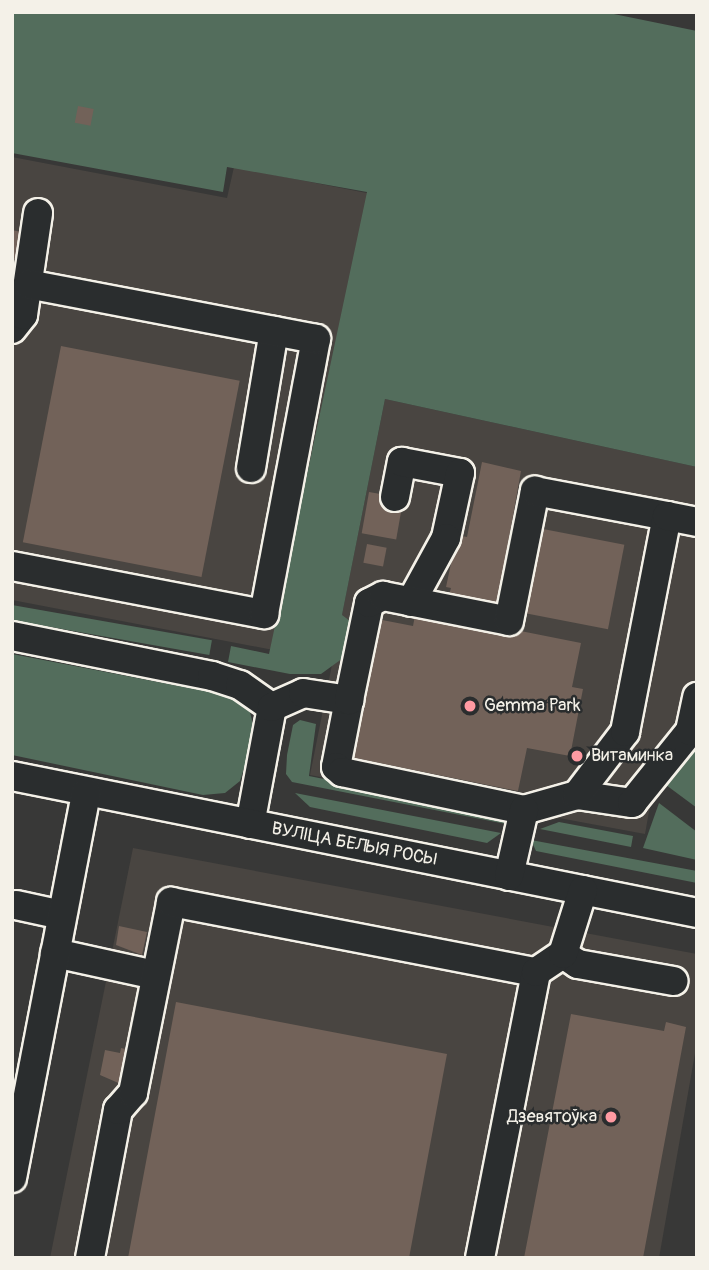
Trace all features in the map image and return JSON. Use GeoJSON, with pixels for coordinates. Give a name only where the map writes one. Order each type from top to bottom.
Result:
{"type":"FeatureCollection","features":[{"type":"Feature","properties":{"kind":"street"},"geometry":{"type":"LineString","coordinates":[[12,329],[23,315],[38,214]]}},
{"type":"Feature","properties":{"kind":"street"},"geometry":{"type":"LineString","coordinates":[[12,566],[264,614],[316,339],[28,284]]}},
{"type":"Feature","properties":{"kind":"street"},"geometry":{"type":"LineString","coordinates":[[251,468],[275,331]]}},
{"type":"Feature","properties":{"kind":"street"},"geometry":{"type":"LineString","coordinates":[[395,497],[402,462],[460,473],[446,538],[411,601]]}},
{"type":"Feature","properties":{"kind":"street"},"geometry":{"type":"LineString","coordinates":[[697,522],[535,491],[509,621],[383,596],[369,603],[336,766],[342,772],[419,779],[474,790],[524,810],[577,795],[632,803],[690,731],[697,697]]}},
{"type":"Feature","properties":{"kind":"street"},"geometry":{"type":"LineString","coordinates":[[577,795],[625,732],[667,516]]}},
{"type":"Feature","properties":{"kind":"street"},"geometry":{"type":"LineString","coordinates":[[12,636],[212,676],[240,685],[272,707]]}},
{"type":"Feature","properties":{"kind":"street"},"geometry":{"type":"LineString","coordinates":[[272,707],[303,693],[349,700]]}},
{"type":"Feature","properties":{"kind":"street"},"geometry":{"type":"LineString","coordinates":[[250,824],[272,707]]}},
{"type":"Feature","properties":{"kind":"street","name":"ВУЛІЦА БЕЛЫЯ РОСЫ"},"geometry":{"type":"LineString","coordinates":[[12,776],[697,913]]}},
{"type":"Feature","properties":{"kind":"street"},"geometry":{"type":"LineString","coordinates":[[12,1178],[86,792]]}},
{"type":"Feature","properties":{"kind":"street"},"geometry":{"type":"LineString","coordinates":[[509,876],[524,810]]}},
{"type":"Feature","properties":{"kind":"street"},"geometry":{"type":"LineString","coordinates":[[90,1258],[118,1110],[133,1093],[171,902],[536,972],[563,954],[583,890]]}},
{"type":"Feature","properties":{"kind":"street"},"geometry":{"type":"LineString","coordinates":[[16,905],[62,915]]}},
{"type":"Feature","properties":{"kind":"street"},"geometry":{"type":"LineString","coordinates":[[55,953],[155,975]]}},
{"type":"Feature","properties":{"kind":"street"},"geometry":{"type":"LineString","coordinates":[[563,954],[579,964],[673,981]]}},
{"type":"Feature","properties":{"kind":"street"},"geometry":{"type":"LineString","coordinates":[[481,1258],[536,972]]}},
{"type":"Feature","properties":{"kind":"shaded area"},"geometry":{"type":"Polygon","coordinates":[[[12,157],[227,198],[234,167],[377,195],[289,653],[12,600],[12,157]]]}},
{"type":"Feature","properties":{"kind":"shaded area"},"geometry":{"type":"Polygon","coordinates":[[[385,399],[697,467],[697,744],[650,806],[645,834],[559,818],[547,821],[310,775],[385,399]]]}},
{"type":"Feature","properties":{"kind":"shaded area"},"geometry":{"type":"Polygon","coordinates":[[[133,848],[697,954],[697,1042],[659,1258],[50,1258],[133,848]]]}},
{"type":"Feature","properties":{"kind":"green space"},"geometry":{"type":"Polygon","coordinates":[[[12,12],[604,12],[697,31],[697,467],[385,399],[342,615],[354,624],[343,658],[321,674],[290,674],[228,662],[231,646],[269,654],[367,192],[227,167],[223,192],[12,153],[12,12]]]}},
{"type":"Feature","properties":{"kind":"green space"},"geometry":{"type":"Polygon","coordinates":[[[12,605],[212,640],[209,655],[12,620],[12,605]]]}},
{"type":"Feature","properties":{"kind":"green space"},"geometry":{"type":"Polygon","coordinates":[[[12,654],[231,696],[250,712],[255,733],[240,781],[225,793],[203,795],[12,755],[12,654]]]}},
{"type":"Feature","properties":{"kind":"green space"},"geometry":{"type":"Polygon","coordinates":[[[300,720],[316,724],[309,776],[509,816],[506,824],[292,782],[286,774],[287,755],[293,725],[300,720]]]}},
{"type":"Feature","properties":{"kind":"green space"},"geometry":{"type":"Polygon","coordinates":[[[697,744],[697,808],[666,785],[697,744]]]}},
{"type":"Feature","properties":{"kind":"green space"},"geometry":{"type":"Polygon","coordinates":[[[295,793],[501,833],[487,843],[310,807],[295,793]]]}},
{"type":"Feature","properties":{"kind":"green space"},"geometry":{"type":"Polygon","coordinates":[[[659,803],[697,832],[697,860],[643,848],[659,803]]]}},
{"type":"Feature","properties":{"kind":"green space"},"geometry":{"type":"Polygon","coordinates":[[[559,822],[633,836],[631,847],[540,829],[559,822]]]}},
{"type":"Feature","properties":{"kind":"green space"},"geometry":{"type":"Polygon","coordinates":[[[531,840],[697,871],[697,883],[536,851],[531,840]]]}},
{"type":"Feature","properties":{"kind":"building"},"geometry":{"type":"Polygon","coordinates":[[[78,106],[94,109],[90,126],[75,123],[78,106]]]}},
{"type":"Feature","properties":{"kind":"building"},"geometry":{"type":"Polygon","coordinates":[[[12,230],[26,233],[21,260],[12,259],[12,230]]]}},
{"type":"Feature","properties":{"kind":"building"},"geometry":{"type":"Polygon","coordinates":[[[61,346],[240,381],[201,577],[23,542],[61,346]]]}},
{"type":"Feature","properties":{"kind":"building"},"geometry":{"type":"Polygon","coordinates":[[[482,462],[521,471],[497,605],[449,595],[451,588],[446,587],[457,535],[467,537],[482,462]]]}},
{"type":"Feature","properties":{"kind":"building"},"geometry":{"type":"Polygon","coordinates":[[[369,492],[403,498],[396,539],[362,533],[369,492]]]}},
{"type":"Feature","properties":{"kind":"building"},"geometry":{"type":"Polygon","coordinates":[[[538,528],[624,545],[608,629],[522,612],[538,528]]]}},
{"type":"Feature","properties":{"kind":"building"},"geometry":{"type":"Polygon","coordinates":[[[367,544],[387,548],[383,566],[363,563],[367,544]]]}},
{"type":"Feature","properties":{"kind":"building","name":"Gemma Park"},"geometry":{"type":"Polygon","coordinates":[[[416,610],[581,643],[572,687],[583,689],[570,756],[527,748],[518,791],[349,757],[377,619],[413,626],[416,610]]]}},
{"type":"Feature","properties":{"kind":"building"},"geometry":{"type":"Polygon","coordinates":[[[119,926],[147,932],[142,955],[116,945],[119,926]]]}},
{"type":"Feature","properties":{"kind":"building"},"geometry":{"type":"Polygon","coordinates":[[[176,1002],[447,1054],[409,1258],[128,1258],[176,1002]]]}},
{"type":"Feature","properties":{"kind":"building","name":"Дзевятоўка"},"geometry":{"type":"Polygon","coordinates":[[[571,1014],[664,1031],[666,1022],[686,1027],[643,1258],[524,1258],[571,1014]]]}},
{"type":"Feature","properties":{"kind":"building"},"geometry":{"type":"Polygon","coordinates":[[[121,1048],[130,1050],[123,1085],[100,1075],[105,1050],[120,1053],[121,1048]]]}},
{"type":"Feature","properties":{"kind":"place","name":"Gemma Park"},"geometry":{"type":"Point","coordinates":[470,706]}},
{"type":"Feature","properties":{"kind":"place","name":"Витаминка"},"geometry":{"type":"Point","coordinates":[577,756]}},
{"type":"Feature","properties":{"kind":"place","name":"Дзевятоўка"},"geometry":{"type":"Point","coordinates":[611,1117]}}]}
